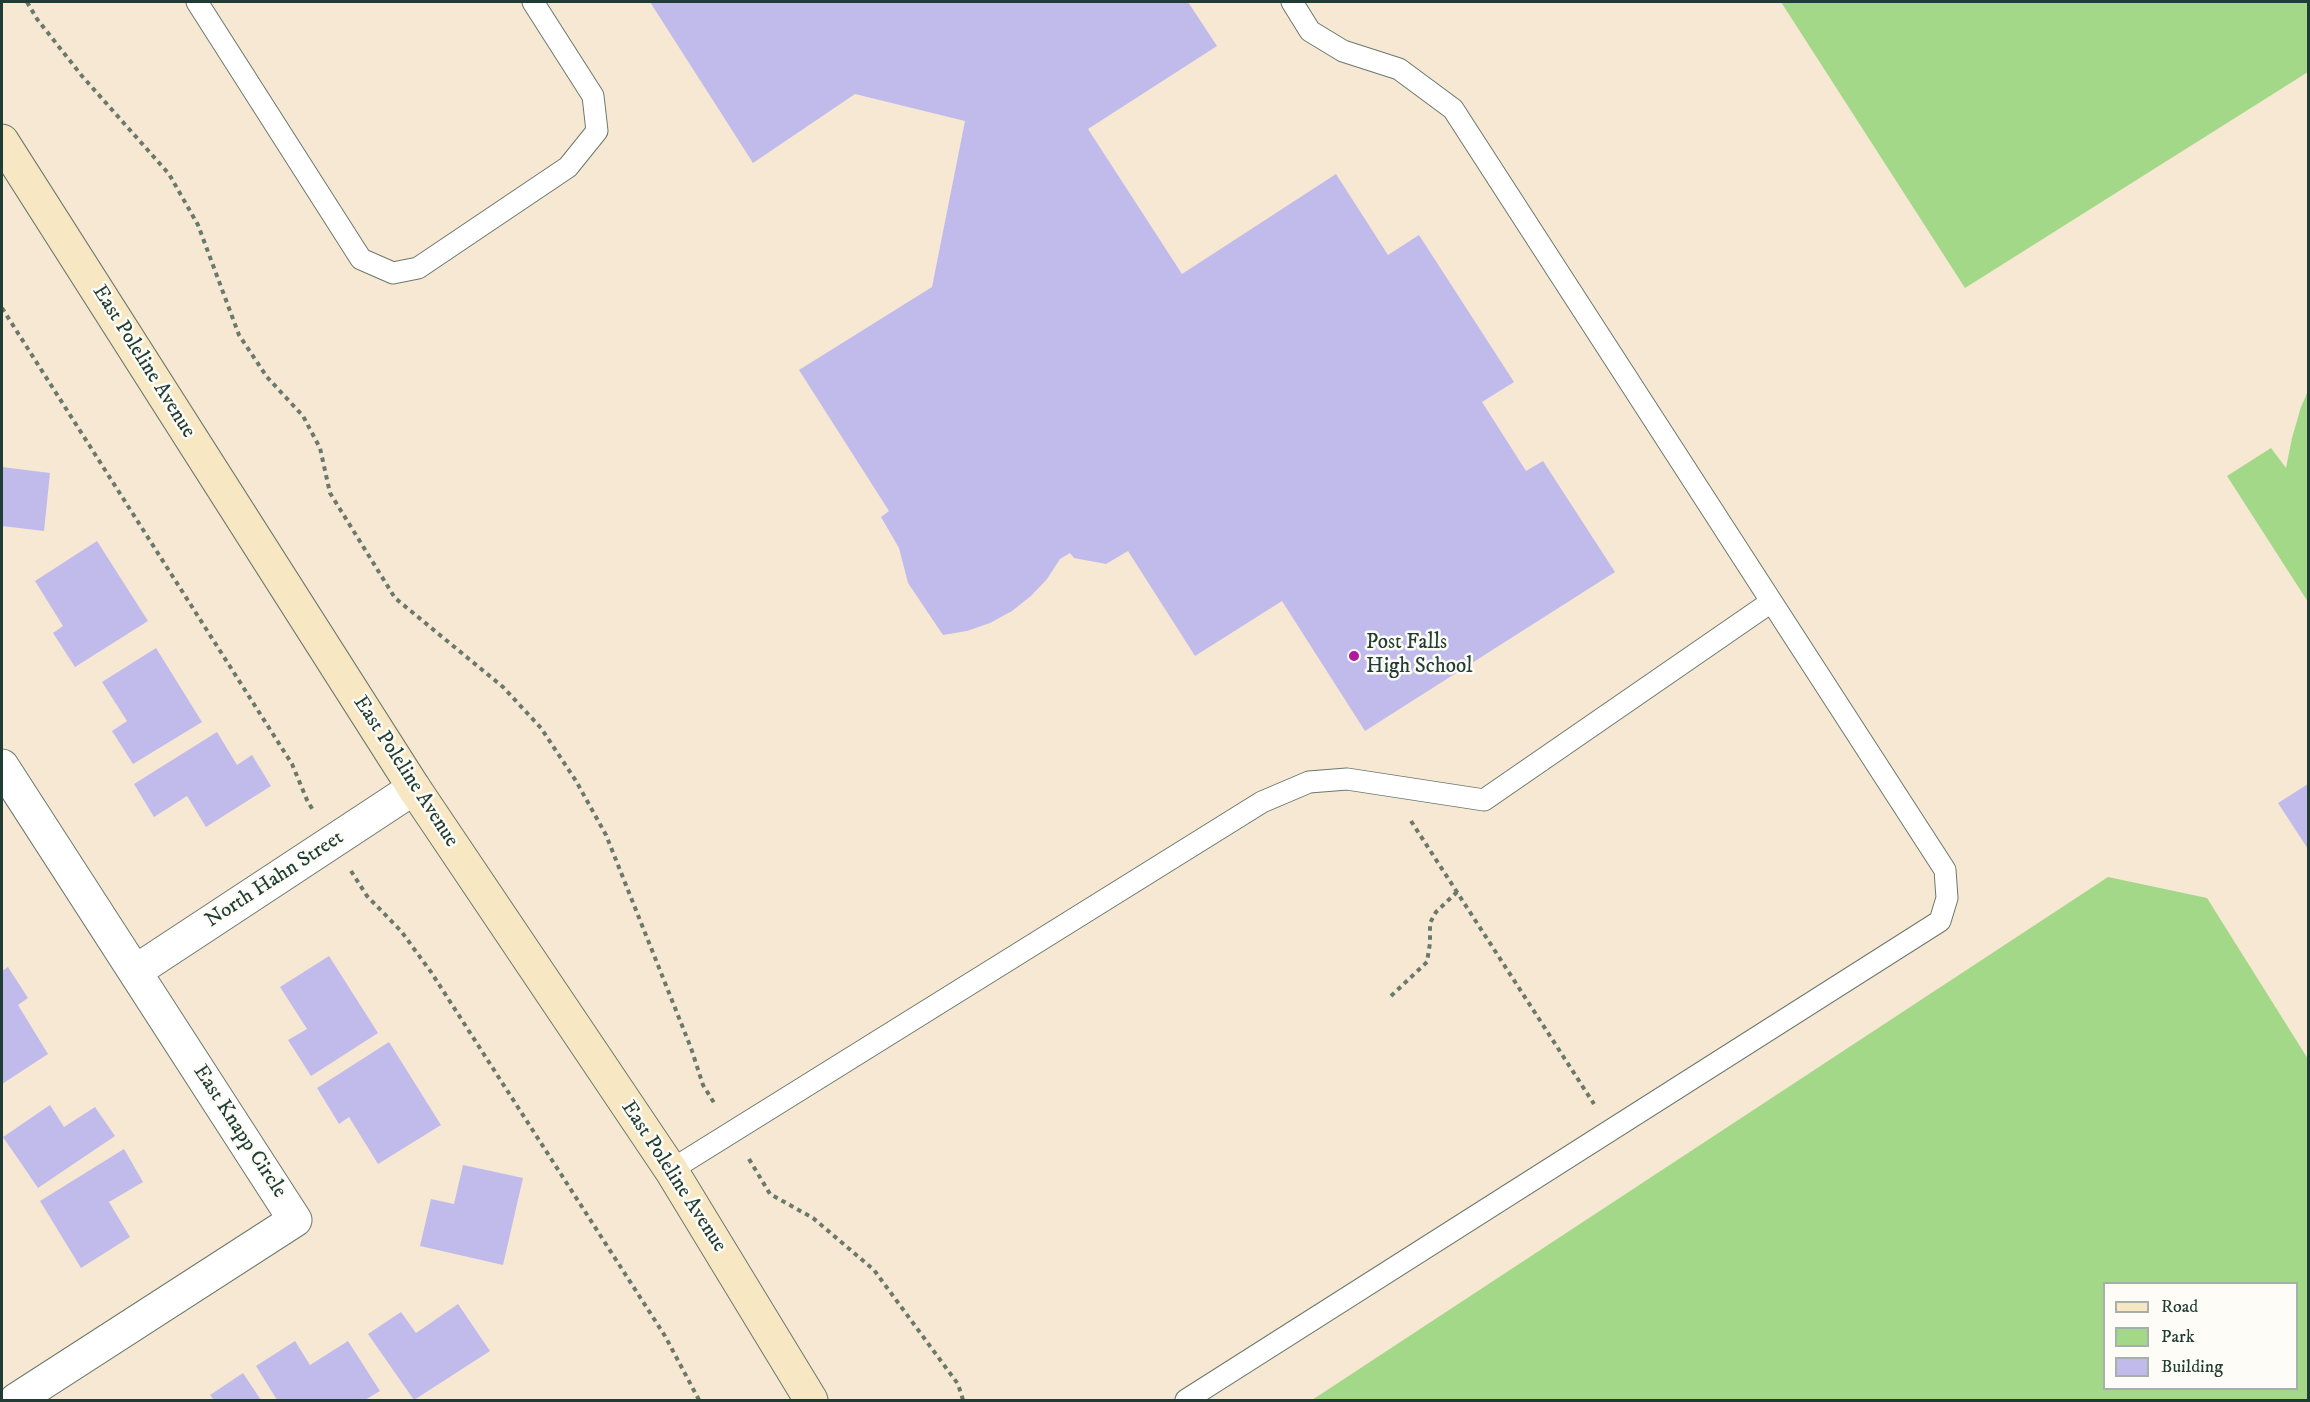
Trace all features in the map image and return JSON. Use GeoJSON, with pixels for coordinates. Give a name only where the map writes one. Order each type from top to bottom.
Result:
{"type":"FeatureCollection","features":[{"type":"Feature","properties":{"kind":"main road","name":"East Poleline Avenue"},"geometry":{"type":"LineString","coordinates":[[2,141],[414,788],[671,1170],[811,1401]]}},
{"type":"Feature","properties":{"kind":"street","name":"East Knapp Circle"},"geometry":{"type":"LineString","coordinates":[[2,766],[295,1220],[16,1401]]}},
{"type":"Feature","properties":{"kind":"street","name":"North Hahn Street"},"geometry":{"type":"LineString","coordinates":[[136,972],[414,788]]}},
{"type":"Feature","properties":{"kind":"lane"},"geometry":{"type":"LineString","coordinates":[[197,2],[361,259],[393,273],[418,268],[568,167],[597,132],[593,96],[532,2]]}},
{"type":"Feature","properties":{"kind":"lane"},"geometry":{"type":"LineString","coordinates":[[1186,1401],[1940,921],[1947,898],[1945,870],[1453,109],[1400,69],[1343,51],[1310,31],[1292,2]]}},
{"type":"Feature","properties":{"kind":"lane"},"geometry":{"type":"LineString","coordinates":[[671,1170],[1262,802],[1309,782],[1347,779],[1484,800],[1772,602]]}},
{"type":"Feature","properties":{"kind":"path"},"geometry":{"type":"LineString","coordinates":[[27,2],[37,19],[82,76],[169,174],[198,225],[239,335],[267,377],[303,416],[320,448],[330,494],[395,598],[503,687],[541,728],[576,781],[606,835],[691,1047],[703,1085],[771,1194],[813,1218],[874,1270],[958,1384],[963,1401]]}},
{"type":"Feature","properties":{"kind":"path"},"geometry":{"type":"LineString","coordinates":[[2,308],[292,764],[307,800]]}},
{"type":"Feature","properties":{"kind":"path"},"geometry":{"type":"LineString","coordinates":[[1389,785],[1611,1130]]}},
{"type":"Feature","properties":{"kind":"path"},"geometry":{"type":"LineString","coordinates":[[1391,996],[1412,979],[1427,962],[1430,924],[1436,912],[1457,892]]}},
{"type":"Feature","properties":{"kind":"path"},"geometry":{"type":"LineString","coordinates":[[367,896],[401,931],[431,972],[665,1336],[699,1401]]}},
{"type":"Feature","properties":{"kind":"green space"},"geometry":{"type":"Polygon","coordinates":[[[1781,2],[2308,2],[2308,72],[1965,288],[1781,2]]]}},
{"type":"Feature","properties":{"kind":"green space"},"geometry":{"type":"Polygon","coordinates":[[[2308,391],[2308,602],[2227,476],[2271,448],[2286,468],[2292,438],[2308,391]]]}},
{"type":"Feature","properties":{"kind":"green space"},"geometry":{"type":"Polygon","coordinates":[[[2108,877],[2207,898],[2308,1059],[2308,1400],[1312,1400],[2108,877]]]}},
{"type":"Feature","properties":{"kind":"building"},"geometry":{"type":"Polygon","coordinates":[[[650,2],[1188,2],[1217,46],[1088,129],[1182,274],[1336,174],[1388,255],[1419,235],[1514,382],[1482,402],[1526,471],[1543,461],[1615,572],[1365,731],[1282,601],[1195,656],[1128,551],[1106,564],[1074,558],[1070,553],[1060,559],[1047,579],[1031,596],[1012,611],[990,623],[967,631],[943,635],[908,583],[899,548],[881,517],[889,511],[799,370],[932,287],[965,121],[855,94],[753,163],[650,2]]]}},
{"type":"Feature","properties":{"kind":"building"},"geometry":{"type":"Polygon","coordinates":[[[2,467],[50,473],[44,531],[2,526],[2,467]]]}},
{"type":"Feature","properties":{"kind":"building"},"geometry":{"type":"Polygon","coordinates":[[[97,541],[148,621],[75,667],[53,633],[63,626],[35,581],[97,541]]]}},
{"type":"Feature","properties":{"kind":"building"},"geometry":{"type":"Polygon","coordinates":[[[156,648],[202,722],[133,764],[112,731],[127,721],[102,682],[156,648]]]}},
{"type":"Feature","properties":{"kind":"building"},"geometry":{"type":"Polygon","coordinates":[[[217,732],[237,765],[252,755],[271,786],[206,827],[187,796],[154,817],[134,784],[217,732]]]}},
{"type":"Feature","properties":{"kind":"building"},"geometry":{"type":"Polygon","coordinates":[[[2308,784],[2308,849],[2278,803],[2308,784]]]}},
{"type":"Feature","properties":{"kind":"building"},"geometry":{"type":"Polygon","coordinates":[[[329,956],[378,1033],[311,1076],[288,1040],[307,1029],[280,987],[329,956]]]}},
{"type":"Feature","properties":{"kind":"building"},"geometry":{"type":"Polygon","coordinates":[[[8,967],[28,998],[18,1005],[48,1054],[2,1084],[2,971],[8,967]]]}},
{"type":"Feature","properties":{"kind":"building"},"geometry":{"type":"Polygon","coordinates":[[[389,1042],[441,1125],[378,1164],[349,1117],[339,1124],[317,1088],[389,1042]]]}},
{"type":"Feature","properties":{"kind":"building"},"geometry":{"type":"Polygon","coordinates":[[[50,1105],[64,1127],[95,1107],[115,1136],[38,1188],[3,1137],[50,1105]]]}},
{"type":"Feature","properties":{"kind":"building"},"geometry":{"type":"Polygon","coordinates":[[[124,1149],[143,1182],[109,1202],[130,1237],[81,1268],[40,1201],[124,1149]]]}},
{"type":"Feature","properties":{"kind":"building"},"geometry":{"type":"Polygon","coordinates":[[[463,1165],[523,1178],[503,1265],[420,1246],[431,1199],[454,1204],[463,1165]]]}},
{"type":"Feature","properties":{"kind":"building"},"geometry":{"type":"Polygon","coordinates":[[[458,1304],[490,1351],[414,1400],[368,1334],[401,1312],[416,1333],[458,1304]]]}},
{"type":"Feature","properties":{"kind":"building"},"geometry":{"type":"Polygon","coordinates":[[[295,1341],[310,1365],[348,1341],[380,1391],[365,1400],[277,1400],[256,1366],[295,1341]]]}},
{"type":"Feature","properties":{"kind":"building"},"geometry":{"type":"Polygon","coordinates":[[[243,1373],[261,1400],[214,1400],[210,1395],[243,1373]]]}},
{"type":"Feature","properties":{"kind":"place","name":"Post Falls High School"},"geometry":{"type":"Point","coordinates":[1354,656]}}]}
